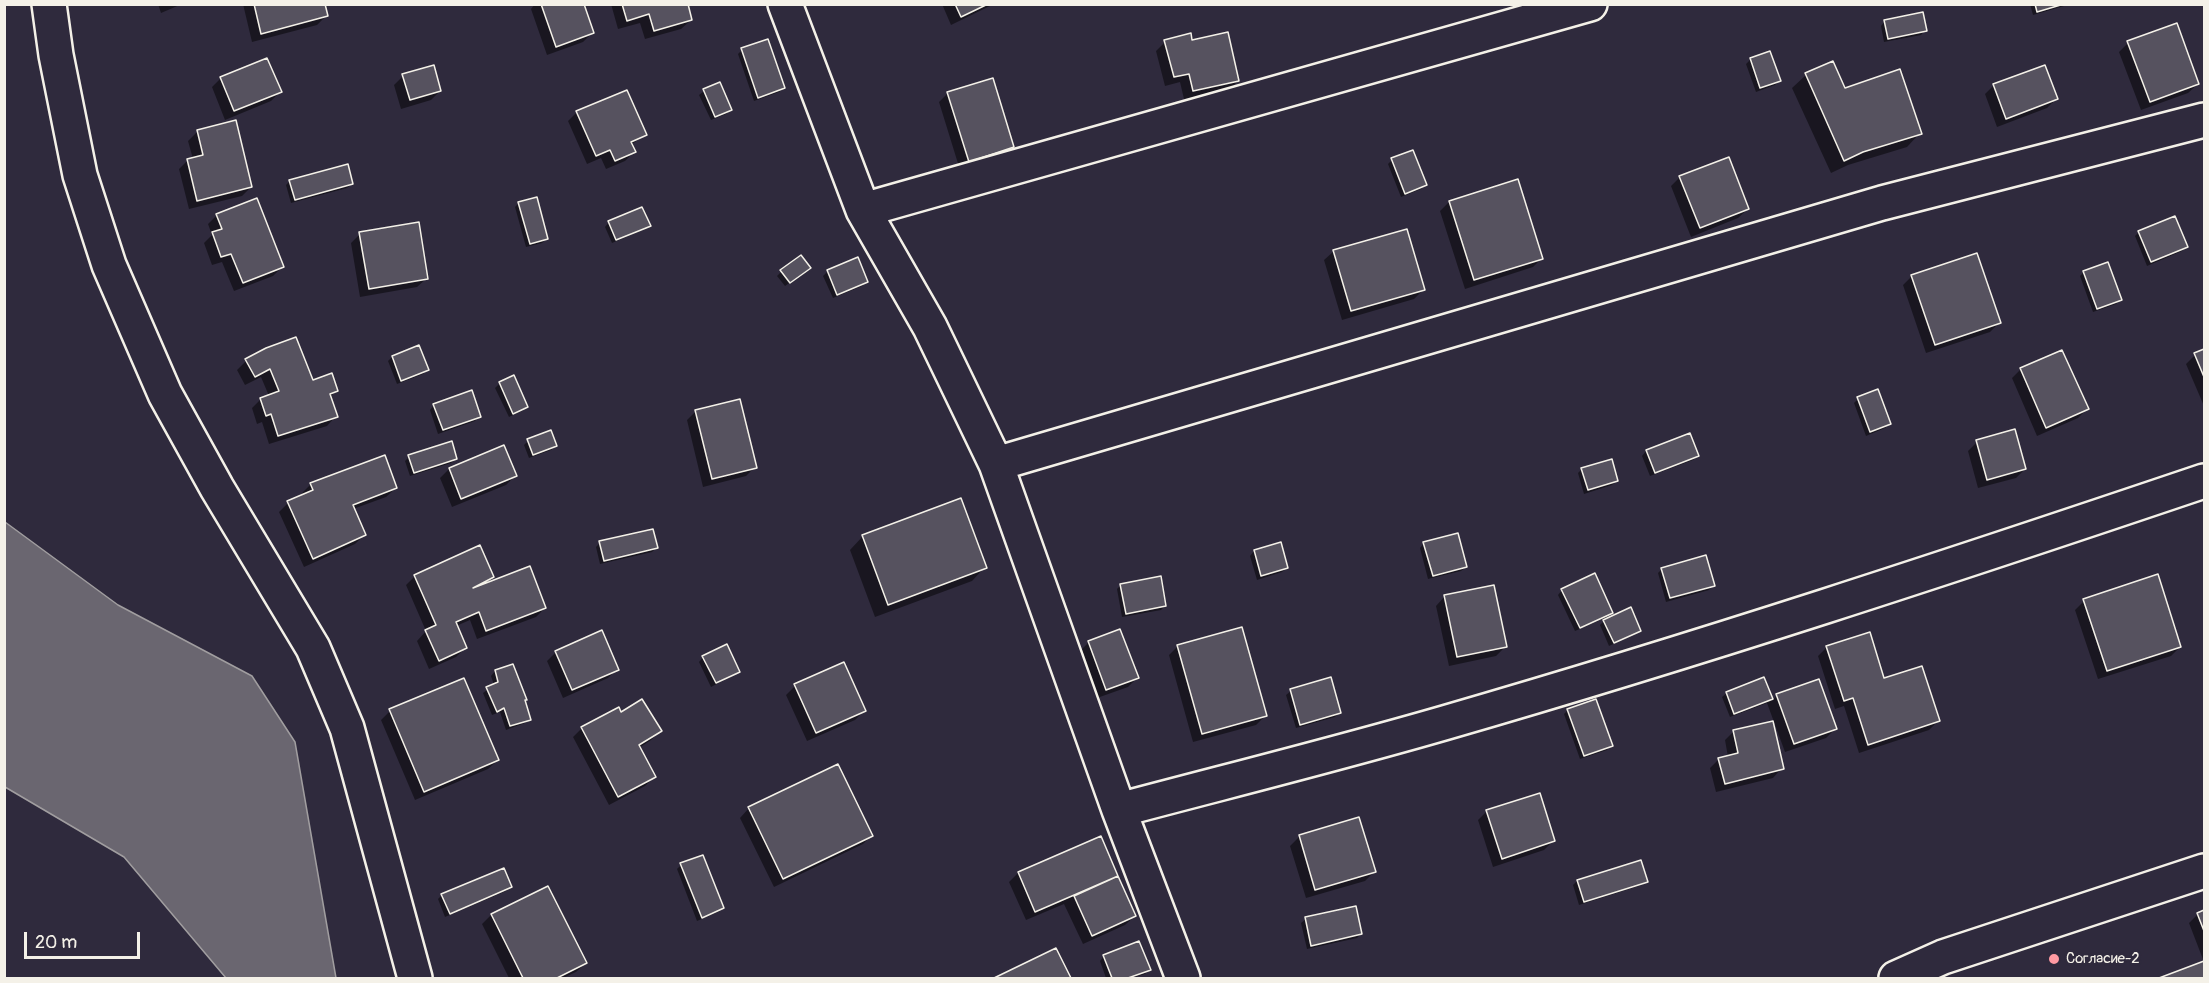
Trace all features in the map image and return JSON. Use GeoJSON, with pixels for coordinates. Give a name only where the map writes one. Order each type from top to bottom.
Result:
{"type":"FeatureCollection","features":[{"type":"Feature","properties":{"kind":"street"},"geometry":{"type":"LineString","coordinates":[[49,4],[56,55],[80,175],[110,265],[165,394],[217,488],[313,648],[347,728],[415,978]]}},
{"type":"Feature","properties":{"kind":"street"},"geometry":{"type":"LineString","coordinates":[[785,4],[863,210],[930,327],[996,464],[1119,810],[1183,978]]}},
{"type":"Feature","properties":{"kind":"street"},"geometry":{"type":"LineString","coordinates":[[863,210],[1590,4]]}},
{"type":"Feature","properties":{"kind":"street"},"geometry":{"type":"LineString","coordinates":[[996,464],[1882,203],[2205,120]]}},
{"type":"Feature","properties":{"kind":"street"},"geometry":{"type":"LineString","coordinates":[[1119,810],[1442,724],[1846,600],[2205,482]]}},
{"type":"Feature","properties":{"kind":"street"},"geometry":{"type":"LineString","coordinates":[[1896,978],[1943,957],[2205,871]]}},
{"type":"Feature","properties":{"kind":"shaded area"},"geometry":{"type":"Polygon","coordinates":[[[5,522],[118,605],[252,676],[295,742],[336,978],[226,978],[124,857],[5,787],[5,522]]]}},
{"type":"Feature","properties":{"kind":"building"},"geometry":{"type":"Polygon","coordinates":[[[254,4],[325,4],[328,16],[261,34],[254,4]]]}},
{"type":"Feature","properties":{"kind":"building"},"geometry":{"type":"Polygon","coordinates":[[[541,4],[584,4],[594,33],[556,47],[541,4]]]}},
{"type":"Feature","properties":{"kind":"building"},"geometry":{"type":"Polygon","coordinates":[[[622,4],[688,4],[692,20],[654,31],[649,14],[627,21],[622,4]]]}},
{"type":"Feature","properties":{"kind":"building"},"geometry":{"type":"Polygon","coordinates":[[[955,4],[988,4],[961,17],[955,4]]]}},
{"type":"Feature","properties":{"kind":"building"},"geometry":{"type":"Polygon","coordinates":[[[2035,4],[2064,4],[2037,12],[2035,4]]]}},
{"type":"Feature","properties":{"kind":"building"},"geometry":{"type":"Polygon","coordinates":[[[1923,12],[1927,31],[1888,39],[1884,20],[1923,12]]]}},
{"type":"Feature","properties":{"kind":"building"},"geometry":{"type":"Polygon","coordinates":[[[2177,23],[2199,84],[2150,102],[2127,41],[2177,23]]]}},
{"type":"Feature","properties":{"kind":"building"},"geometry":{"type":"Polygon","coordinates":[[[1228,32],[1239,81],[1193,91],[1189,74],[1174,77],[1164,40],[1191,33],[1192,40],[1228,32]]]}},
{"type":"Feature","properties":{"kind":"building"},"geometry":{"type":"Polygon","coordinates":[[[768,39],[785,88],[758,98],[741,48],[768,39]]]}},
{"type":"Feature","properties":{"kind":"building"},"geometry":{"type":"Polygon","coordinates":[[[1770,51],[1781,81],[1760,88],[1750,58],[1770,51]]]}},
{"type":"Feature","properties":{"kind":"building"},"geometry":{"type":"Polygon","coordinates":[[[267,58],[282,92],[234,111],[220,77],[267,58]]]}},
{"type":"Feature","properties":{"kind":"building"},"geometry":{"type":"Polygon","coordinates":[[[1833,61],[1845,88],[1900,69],[1922,134],[1863,152],[1844,161],[1805,73],[1833,61]]]}},
{"type":"Feature","properties":{"kind":"building"},"geometry":{"type":"Polygon","coordinates":[[[434,65],[441,91],[410,100],[402,74],[434,65]]]}},
{"type":"Feature","properties":{"kind":"building"},"geometry":{"type":"Polygon","coordinates":[[[2045,65],[2058,99],[2006,119],[1993,84],[2045,65]]]}},
{"type":"Feature","properties":{"kind":"building"},"geometry":{"type":"Polygon","coordinates":[[[993,78],[1014,147],[969,162],[947,92],[993,78]]]}},
{"type":"Feature","properties":{"kind":"building"},"geometry":{"type":"Polygon","coordinates":[[[720,82],[732,110],[715,117],[703,89],[720,82]]]}},
{"type":"Feature","properties":{"kind":"building"},"geometry":{"type":"Polygon","coordinates":[[[627,90],[647,135],[631,142],[636,152],[615,161],[610,150],[596,156],[576,111],[627,90]]]}},
{"type":"Feature","properties":{"kind":"building"},"geometry":{"type":"Polygon","coordinates":[[[236,120],[252,187],[197,201],[187,159],[203,155],[197,130],[236,120]]]}},
{"type":"Feature","properties":{"kind":"building"},"geometry":{"type":"Polygon","coordinates":[[[1413,150],[1427,185],[1405,194],[1391,158],[1413,150]]]}},
{"type":"Feature","properties":{"kind":"building"},"geometry":{"type":"Polygon","coordinates":[[[1729,157],[1749,209],[1700,228],[1679,176],[1729,157]]]}},
{"type":"Feature","properties":{"kind":"building"},"geometry":{"type":"Polygon","coordinates":[[[348,164],[353,184],[295,200],[289,180],[348,164]]]}},
{"type":"Feature","properties":{"kind":"building"},"geometry":{"type":"Polygon","coordinates":[[[1518,179],[1543,259],[1474,280],[1449,201],[1518,179]]]}},
{"type":"Feature","properties":{"kind":"building"},"geometry":{"type":"Polygon","coordinates":[[[537,197],[548,239],[530,244],[518,202],[537,197]]]}},
{"type":"Feature","properties":{"kind":"building"},"geometry":{"type":"Polygon","coordinates":[[[257,198],[284,267],[243,283],[231,254],[221,257],[212,232],[222,229],[216,214],[257,198]]]}},
{"type":"Feature","properties":{"kind":"building"},"geometry":{"type":"Polygon","coordinates":[[[642,207],[651,226],[616,240],[608,221],[642,207]]]}},
{"type":"Feature","properties":{"kind":"building"},"geometry":{"type":"Polygon","coordinates":[[[2175,216],[2188,247],[2151,262],[2138,231],[2175,216]]]}},
{"type":"Feature","properties":{"kind":"building"},"geometry":{"type":"Polygon","coordinates":[[[419,222],[428,279],[369,289],[359,232],[419,222]]]}},
{"type":"Feature","properties":{"kind":"building"},"geometry":{"type":"Polygon","coordinates":[[[1407,229],[1425,290],[1351,311],[1333,250],[1407,229]]]}},
{"type":"Feature","properties":{"kind":"building"},"geometry":{"type":"Polygon","coordinates":[[[1977,253],[2001,323],[1935,345],[1911,275],[1977,253]]]}},
{"type":"Feature","properties":{"kind":"building"},"geometry":{"type":"Polygon","coordinates":[[[801,255],[811,268],[790,283],[780,270],[801,255]]]}},
{"type":"Feature","properties":{"kind":"building"},"geometry":{"type":"Polygon","coordinates":[[[858,257],[868,282],[837,295],[827,270],[858,257]]]}},
{"type":"Feature","properties":{"kind":"building"},"geometry":{"type":"Polygon","coordinates":[[[2108,262],[2122,300],[2097,309],[2083,271],[2108,262]]]}},
{"type":"Feature","properties":{"kind":"building"},"geometry":{"type":"Polygon","coordinates":[[[296,337],[313,380],[332,373],[338,391],[330,394],[338,417],[278,436],[271,414],[266,416],[260,398],[279,391],[270,369],[255,377],[245,359],[296,337]]]}},
{"type":"Feature","properties":{"kind":"building"},"geometry":{"type":"Polygon","coordinates":[[[419,345],[429,370],[401,381],[392,356],[419,345]]]}},
{"type":"Feature","properties":{"kind":"building"},"geometry":{"type":"Polygon","coordinates":[[[2204,349],[2204,377],[2194,353],[2204,349]]]}},
{"type":"Feature","properties":{"kind":"building"},"geometry":{"type":"Polygon","coordinates":[[[2062,350],[2089,409],[2046,428],[2020,368],[2062,350]]]}},
{"type":"Feature","properties":{"kind":"building"},"geometry":{"type":"Polygon","coordinates":[[[514,375],[528,407],[513,414],[499,382],[514,375]]]}},
{"type":"Feature","properties":{"kind":"building"},"geometry":{"type":"Polygon","coordinates":[[[1878,389],[1891,424],[1870,432],[1857,397],[1878,389]]]}},
{"type":"Feature","properties":{"kind":"building"},"geometry":{"type":"Polygon","coordinates":[[[472,390],[481,417],[443,430],[433,404],[472,390]]]}},
{"type":"Feature","properties":{"kind":"building"},"geometry":{"type":"Polygon","coordinates":[[[740,399],[757,468],[712,479],[695,410],[740,399]]]}},
{"type":"Feature","properties":{"kind":"building"},"geometry":{"type":"Polygon","coordinates":[[[2015,429],[2026,469],[1987,480],[1976,440],[2015,429]]]}},
{"type":"Feature","properties":{"kind":"building"},"geometry":{"type":"Polygon","coordinates":[[[551,430],[557,446],[533,455],[527,439],[551,430]]]}},
{"type":"Feature","properties":{"kind":"building"},"geometry":{"type":"Polygon","coordinates":[[[1690,433],[1699,456],[1655,473],[1646,450],[1690,433]]]}},
{"type":"Feature","properties":{"kind":"building"},"geometry":{"type":"Polygon","coordinates":[[[452,441],[457,459],[414,473],[408,455],[452,441]]]}},
{"type":"Feature","properties":{"kind":"building"},"geometry":{"type":"Polygon","coordinates":[[[504,445],[517,476],[461,499],[449,468],[504,445]]]}},
{"type":"Feature","properties":{"kind":"building"},"geometry":{"type":"Polygon","coordinates":[[[385,455],[397,488],[353,505],[366,535],[313,559],[287,501],[313,490],[310,483],[385,455]]]}},
{"type":"Feature","properties":{"kind":"building"},"geometry":{"type":"Polygon","coordinates":[[[1612,459],[1618,481],[1588,490],[1581,468],[1612,459]]]}},
{"type":"Feature","properties":{"kind":"building"},"geometry":{"type":"Polygon","coordinates":[[[961,498],[987,568],[888,605],[862,535],[961,498]]]}},
{"type":"Feature","properties":{"kind":"building"},"geometry":{"type":"Polygon","coordinates":[[[653,529],[658,548],[604,561],[599,541],[653,529]]]}},
{"type":"Feature","properties":{"kind":"building"},"geometry":{"type":"Polygon","coordinates":[[[1458,533],[1467,567],[1433,576],[1423,542],[1458,533]]]}},
{"type":"Feature","properties":{"kind":"building"},"geometry":{"type":"Polygon","coordinates":[[[1281,542],[1288,568],[1261,576],[1254,550],[1281,542]]]}},
{"type":"Feature","properties":{"kind":"building"},"geometry":{"type":"Polygon","coordinates":[[[480,545],[494,577],[473,588],[530,566],[546,608],[486,631],[479,612],[456,622],[467,648],[439,661],[425,630],[436,625],[414,575],[480,545]]]}},
{"type":"Feature","properties":{"kind":"building"},"geometry":{"type":"Polygon","coordinates":[[[1706,555],[1715,586],[1670,598],[1661,568],[1706,555]]]}},
{"type":"Feature","properties":{"kind":"building"},"geometry":{"type":"Polygon","coordinates":[[[1595,573],[1613,613],[1580,628],[1561,589],[1595,573]]]}},
{"type":"Feature","properties":{"kind":"building"},"geometry":{"type":"Polygon","coordinates":[[[2158,574],[2181,647],[2107,671],[2083,599],[2158,574]]]}},
{"type":"Feature","properties":{"kind":"building"},"geometry":{"type":"Polygon","coordinates":[[[1161,576],[1166,606],[1126,614],[1120,584],[1161,576]]]}},
{"type":"Feature","properties":{"kind":"building"},"geometry":{"type":"Polygon","coordinates":[[[1494,585],[1507,647],[1457,657],[1444,595],[1494,585]]]}},
{"type":"Feature","properties":{"kind":"building"},"geometry":{"type":"Polygon","coordinates":[[[1631,607],[1641,631],[1614,643],[1603,620],[1631,607]]]}},
{"type":"Feature","properties":{"kind":"building"},"geometry":{"type":"Polygon","coordinates":[[[1242,627],[1267,716],[1202,734],[1177,645],[1242,627]]]}},
{"type":"Feature","properties":{"kind":"building"},"geometry":{"type":"Polygon","coordinates":[[[1120,629],[1139,678],[1106,690],[1088,641],[1120,629]]]}},
{"type":"Feature","properties":{"kind":"building"},"geometry":{"type":"Polygon","coordinates":[[[602,630],[619,670],[572,690],[555,651],[602,630]]]}},
{"type":"Feature","properties":{"kind":"building"},"geometry":{"type":"Polygon","coordinates":[[[1870,632],[1884,678],[1922,666],[1940,721],[1868,745],[1853,698],[1844,701],[1826,646],[1870,632]]]}},
{"type":"Feature","properties":{"kind":"building"},"geometry":{"type":"Polygon","coordinates":[[[727,644],[740,672],[716,683],[702,656],[727,644]]]}},
{"type":"Feature","properties":{"kind":"building"},"geometry":{"type":"Polygon","coordinates":[[[844,662],[866,711],[816,733],[794,684],[844,662]]]}},
{"type":"Feature","properties":{"kind":"building"},"geometry":{"type":"Polygon","coordinates":[[[513,664],[527,700],[525,700],[531,720],[510,726],[504,708],[497,712],[486,687],[498,682],[495,670],[513,664]]]}},
{"type":"Feature","properties":{"kind":"building"},"geometry":{"type":"Polygon","coordinates":[[[1331,677],[1341,713],[1300,725],[1290,689],[1331,677]]]}},
{"type":"Feature","properties":{"kind":"building"},"geometry":{"type":"Polygon","coordinates":[[[1764,677],[1773,699],[1734,714],[1726,692],[1764,677]]]}},
{"type":"Feature","properties":{"kind":"building"},"geometry":{"type":"Polygon","coordinates":[[[464,678],[499,760],[424,792],[389,709],[464,678]]]}},
{"type":"Feature","properties":{"kind":"building"},"geometry":{"type":"Polygon","coordinates":[[[1819,679],[1837,729],[1794,744],[1776,694],[1819,679]]]}},
{"type":"Feature","properties":{"kind":"building"},"geometry":{"type":"Polygon","coordinates":[[[642,699],[662,731],[639,745],[656,777],[618,797],[581,727],[619,707],[621,712],[642,699]]]}},
{"type":"Feature","properties":{"kind":"building"},"geometry":{"type":"Polygon","coordinates":[[[1596,699],[1613,746],[1584,756],[1567,709],[1596,699]]]}},
{"type":"Feature","properties":{"kind":"building"},"geometry":{"type":"Polygon","coordinates":[[[1773,721],[1784,769],[1725,784],[1718,758],[1738,753],[1733,730],[1773,721]]]}},
{"type":"Feature","properties":{"kind":"building"},"geometry":{"type":"Polygon","coordinates":[[[838,764],[873,836],[783,879],[748,807],[838,764]]]}},
{"type":"Feature","properties":{"kind":"building"},"geometry":{"type":"Polygon","coordinates":[[[1540,793],[1555,841],[1502,859],[1486,810],[1540,793]]]}},
{"type":"Feature","properties":{"kind":"building"},"geometry":{"type":"Polygon","coordinates":[[[1359,817],[1376,872],[1315,890],[1299,835],[1359,817]]]}},
{"type":"Feature","properties":{"kind":"building"},"geometry":{"type":"Polygon","coordinates":[[[1101,836],[1118,876],[1035,912],[1018,872],[1101,836]]]}},
{"type":"Feature","properties":{"kind":"building"},"geometry":{"type":"Polygon","coordinates":[[[703,855],[724,908],[702,918],[680,863],[703,855]]]}},
{"type":"Feature","properties":{"kind":"building"},"geometry":{"type":"Polygon","coordinates":[[[1641,860],[1648,882],[1584,902],[1577,880],[1641,860]]]}},
{"type":"Feature","properties":{"kind":"building"},"geometry":{"type":"Polygon","coordinates":[[[504,868],[512,887],[450,914],[441,894],[504,868]]]}},
{"type":"Feature","properties":{"kind":"building"},"geometry":{"type":"Polygon","coordinates":[[[1118,876],[1136,916],[1092,936],[1074,896],[1118,876]]]}},
{"type":"Feature","properties":{"kind":"building"},"geometry":{"type":"Polygon","coordinates":[[[548,886],[587,963],[557,978],[523,978],[491,914],[548,886]]]}},
{"type":"Feature","properties":{"kind":"building"},"geometry":{"type":"Polygon","coordinates":[[[1356,906],[1362,934],[1311,946],[1305,917],[1356,906]]]}},
{"type":"Feature","properties":{"kind":"building"},"geometry":{"type":"Polygon","coordinates":[[[2204,910],[2204,931],[2197,913],[2204,910]]]}},
{"type":"Feature","properties":{"kind":"building"},"geometry":{"type":"Polygon","coordinates":[[[1139,941],[1151,970],[1128,978],[1112,978],[1103,955],[1139,941]]]}},
{"type":"Feature","properties":{"kind":"building"},"geometry":{"type":"Polygon","coordinates":[[[1056,948],[1071,978],[994,978],[1056,948]]]}},
{"type":"Feature","properties":{"kind":"building"},"geometry":{"type":"Polygon","coordinates":[[[2204,961],[2204,978],[2159,978],[2204,961]]]}},
{"type":"Feature","properties":{"kind":"place","name":"Согласие-2"},"geometry":{"type":"Point","coordinates":[2054,959]}}]}
